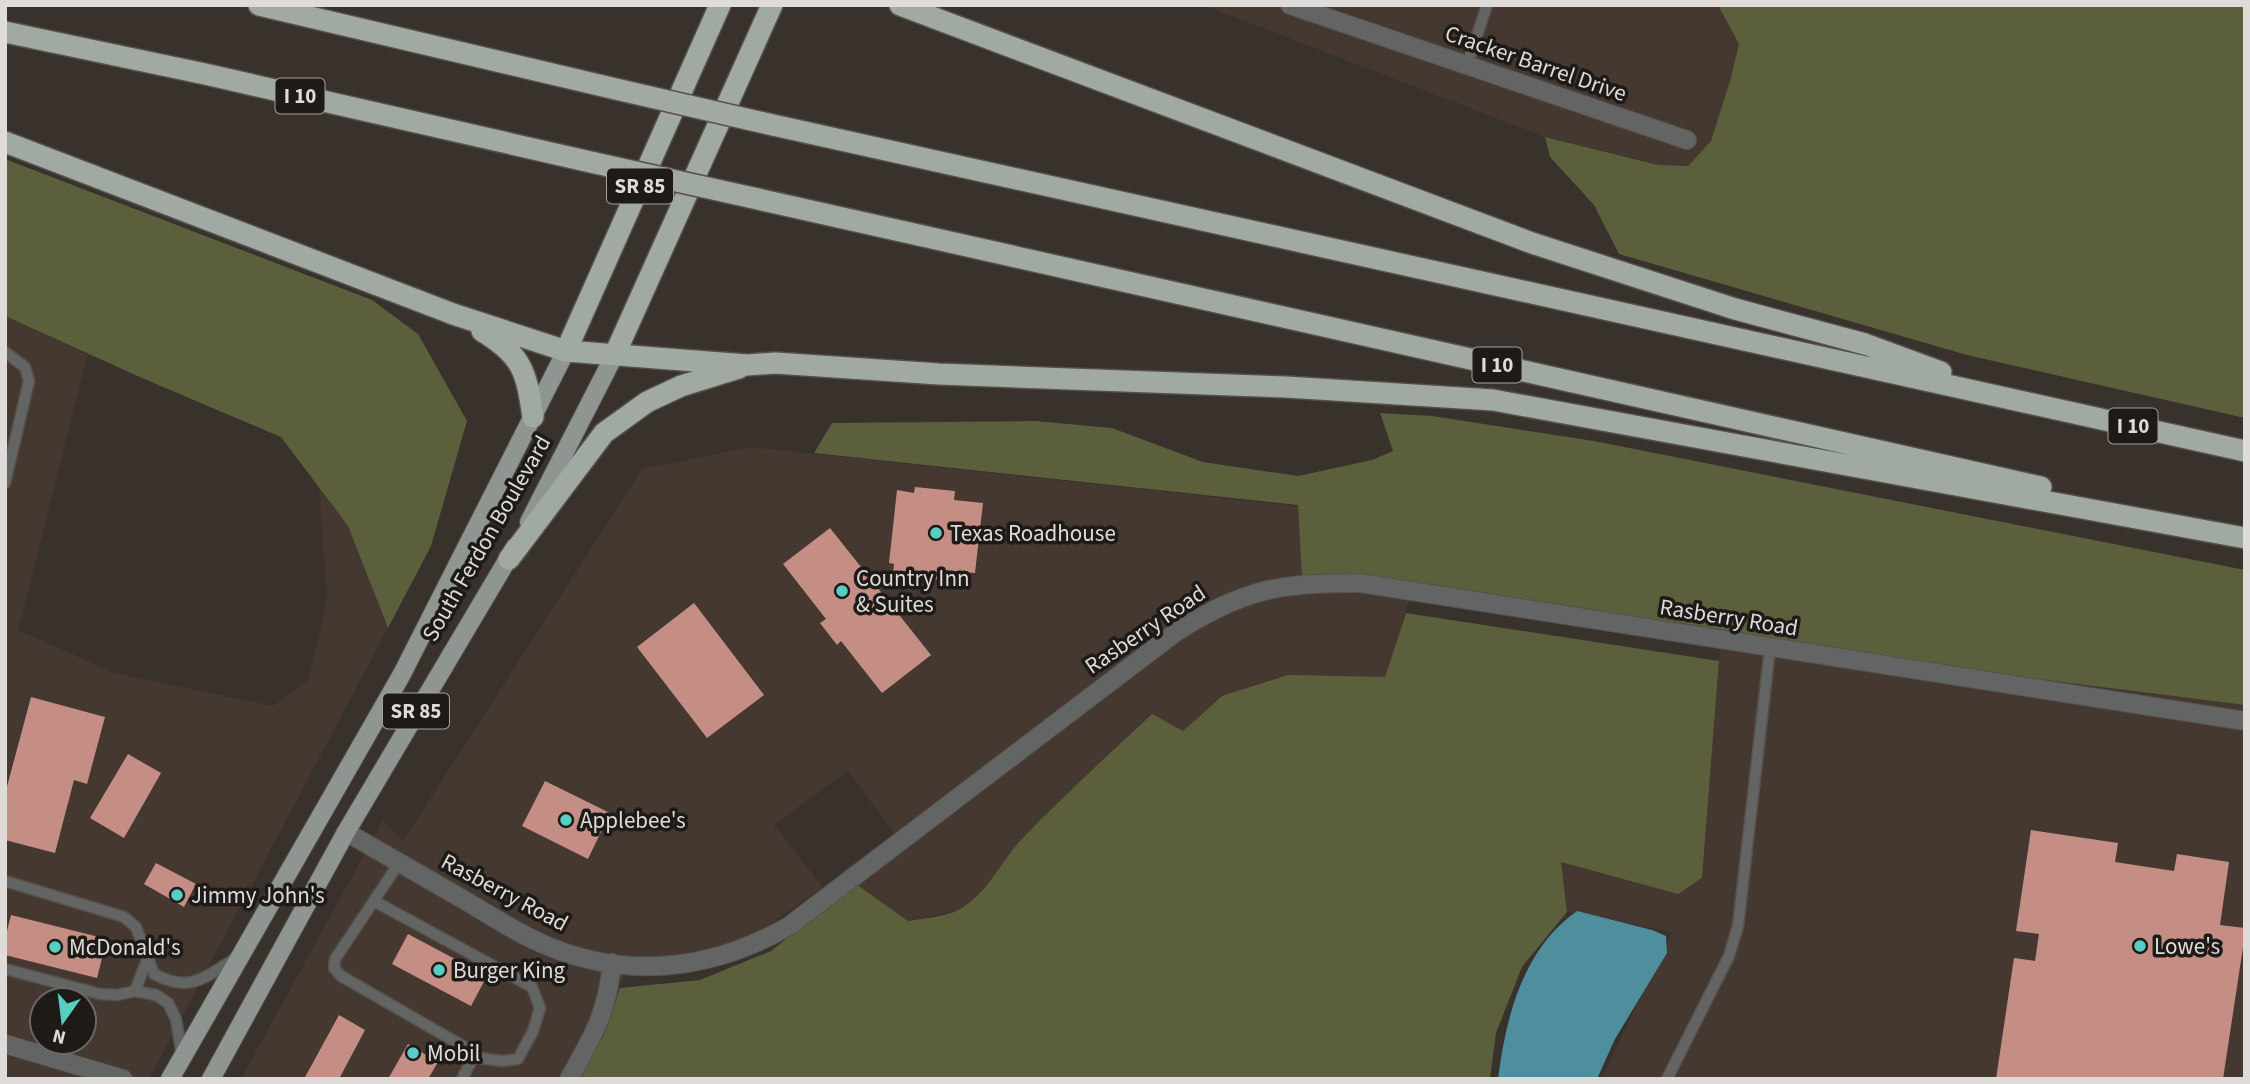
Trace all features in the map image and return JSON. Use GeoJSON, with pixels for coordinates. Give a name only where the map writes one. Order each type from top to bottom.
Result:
{"type":"FeatureCollection","features":[{"type":"Feature","properties":{"kind":"highway","name":"I 10"},"geometry":{"type":"LineString","coordinates":[[259,5],[773,125],[2245,451]]}},
{"type":"Feature","properties":{"kind":"highway","name":"South Ferdon Boulevard"},"geometry":{"type":"LineString","coordinates":[[566,351],[720,5]]}},
{"type":"Feature","properties":{"kind":"highway","name":"South Ferdon Boulevard"},"geometry":{"type":"LineString","coordinates":[[615,354],[772,5]]}},
{"type":"Feature","properties":{"kind":"highway"},"geometry":{"type":"LineString","coordinates":[[900,5],[1532,243],[1735,309],[1865,344],[2022,401]]}},
{"type":"Feature","properties":{"kind":"highway","name":"I 10"},"geometry":{"type":"LineString","coordinates":[[5,32],[219,77],[2245,532]]}},
{"type":"Feature","properties":{"kind":"highway"},"geometry":{"type":"LineString","coordinates":[[5,142],[453,314],[566,351],[747,365],[775,363],[939,374],[1286,387],[1493,400],[2245,538]]}},
{"type":"Feature","properties":{"kind":"highway"},"geometry":{"type":"LineString","coordinates":[[453,314],[501,343],[517,359],[527,379],[533,417]]}},
{"type":"Feature","properties":{"kind":"highway"},"geometry":{"type":"LineString","coordinates":[[509,559],[604,433],[647,402],[681,386],[747,365]]}},
{"type":"Feature","properties":{"kind":"main road","name":"South Ferdon Boulevard"},"geometry":{"type":"LineString","coordinates":[[170,1079],[401,674],[566,351]]}},
{"type":"Feature","properties":{"kind":"main road","name":"South Ferdon Boulevard"},"geometry":{"type":"LineString","coordinates":[[211,1079],[346,832],[509,559],[615,354]]}},
{"type":"Feature","properties":{"kind":"street","name":"Cracker Barrel Drive"},"geometry":{"type":"LineString","coordinates":[[1290,5],[1687,140]]}},
{"type":"Feature","properties":{"kind":"street","name":"Rasberry Road"},"geometry":{"type":"LineString","coordinates":[[346,832],[527,937],[576,956],[612,964],[655,967],[703,961],[747,948],[789,926],[1176,632],[1218,607],[1264,590],[1312,582],[1360,583],[2245,721]]}},
{"type":"Feature","properties":{"kind":"street"},"geometry":{"type":"LineString","coordinates":[[569,1079],[598,1026],[606,1003],[612,964]]}},
{"type":"Feature","properties":{"kind":"street"},"geometry":{"type":"LineString","coordinates":[[5,1044],[123,1079]]}},
{"type":"Feature","properties":{"kind":"lane"},"geometry":{"type":"LineString","coordinates":[[1467,66],[1487,5]]}},
{"type":"Feature","properties":{"kind":"lane"},"geometry":{"type":"LineString","coordinates":[[5,352],[25,367],[29,381],[5,483]]}},
{"type":"Feature","properties":{"kind":"lane"},"geometry":{"type":"LineString","coordinates":[[1667,1079],[1729,956],[1738,926],[1770,649]]}},
{"type":"Feature","properties":{"kind":"lane"},"geometry":{"type":"LineString","coordinates":[[373,901],[532,986],[540,1007],[533,1031],[518,1059],[502,1062],[473,1057],[468,1049],[341,976],[334,968],[335,959],[373,901],[399,863]]}},
{"type":"Feature","properties":{"kind":"lane"},"geometry":{"type":"LineString","coordinates":[[5,881],[124,918],[136,927],[154,974],[168,981],[187,984],[204,978],[241,955]]}},
{"type":"Feature","properties":{"kind":"lane"},"geometry":{"type":"LineString","coordinates":[[135,991],[148,957]]}},
{"type":"Feature","properties":{"kind":"lane"},"geometry":{"type":"LineString","coordinates":[[5,969],[100,994],[117,995],[135,991],[156,995],[168,1003],[176,1018],[182,1057]]}},
{"type":"Feature","properties":{"kind":"lane"},"geometry":{"type":"LineString","coordinates":[[462,1079],[473,1057]]}},
{"type":"Feature","properties":{"kind":"shaded area"},"geometry":{"type":"Polygon","coordinates":[[[1203,5],[1718,5],[1739,44],[1711,141],[1688,166],[1658,165],[1545,137],[1203,5]]]}},
{"type":"Feature","properties":{"kind":"shaded area"},"geometry":{"type":"Polygon","coordinates":[[[5,316],[88,354],[18,630],[115,673],[273,706],[308,680],[327,599],[319,488],[348,526],[388,628],[149,1079],[5,1079],[5,316]]]}},
{"type":"Feature","properties":{"kind":"shaded area"},"geometry":{"type":"Polygon","coordinates":[[[751,447],[1298,506],[1302,578],[1411,594],[1385,677],[1222,696],[1183,731],[1151,714],[1046,814],[1007,856],[978,897],[958,910],[908,921],[840,873],[894,833],[848,771],[774,825],[823,887],[753,936],[713,952],[654,963],[625,974],[604,1035],[579,1079],[241,1079],[383,820],[403,841],[642,469],[751,447]]]}},
{"type":"Feature","properties":{"kind":"shaded area"},"geometry":{"type":"Polygon","coordinates":[[[1710,638],[2245,705],[2245,1079],[1601,1079],[1672,932],[1567,912],[1561,861],[1678,893],[1702,878],[1720,649],[1710,638]]]}},
{"type":"Feature","properties":{"kind":"green space"},"geometry":{"type":"Polygon","coordinates":[[[1718,5],[2245,5],[2245,418],[1967,355],[1619,254],[1594,205],[1550,157],[1545,137],[1658,165],[1688,166],[1711,141],[1739,44],[1718,5]]]}},
{"type":"Feature","properties":{"kind":"green space"},"geometry":{"type":"Polygon","coordinates":[[[5,159],[372,300],[418,334],[467,421],[431,546],[388,628],[348,526],[281,437],[5,316],[5,159]]]}},
{"type":"Feature","properties":{"kind":"green space"},"geometry":{"type":"Polygon","coordinates":[[[1380,413],[1432,416],[1594,441],[2245,570],[2245,705],[1710,638],[1302,578],[1298,505],[814,453],[832,423],[1035,421],[1112,428],[1203,462],[1298,476],[1372,460],[1393,451],[1380,413]]]}},
{"type":"Feature","properties":{"kind":"green space"},"geometry":{"type":"Polygon","coordinates":[[[1406,613],[1719,661],[1702,878],[1678,894],[1561,862],[1567,912],[1522,967],[1496,1033],[1490,1079],[579,1079],[604,1035],[620,988],[700,980],[771,951],[856,884],[908,921],[954,912],[978,895],[1020,841],[1152,714],[1183,731],[1222,696],[1288,675],[1385,677],[1406,613]]]}},
{"type":"Feature","properties":{"kind":"water"},"geometry":{"type":"Polygon","coordinates":[[[1577,911],[1666,936],[1667,953],[1615,1039],[1597,1079],[1498,1079],[1512,1008],[1530,964],[1558,927],[1577,911]]]}},
{"type":"Feature","properties":{"kind":"building","name":"Texas Roadhouse"},"geometry":{"type":"Polygon","coordinates":[[[915,487],[955,491],[954,500],[983,503],[975,573],[941,570],[940,580],[893,575],[894,564],[889,563],[897,490],[914,493],[915,487]]]}},
{"type":"Feature","properties":{"kind":"building","name":"Country Inn & Suites"},"geometry":{"type":"Polygon","coordinates":[[[830,528],[931,655],[882,693],[841,641],[837,645],[820,623],[826,619],[783,564],[830,528]]]}},
{"type":"Feature","properties":{"kind":"building"},"geometry":{"type":"Polygon","coordinates":[[[694,603],[764,695],[707,738],[637,647],[694,603]]]}},
{"type":"Feature","properties":{"kind":"building"},"geometry":{"type":"Polygon","coordinates":[[[31,697],[105,717],[87,784],[74,780],[55,853],[5,840],[5,794],[31,697]]]}},
{"type":"Feature","properties":{"kind":"building"},"geometry":{"type":"Polygon","coordinates":[[[128,754],[161,773],[124,838],[90,818],[128,754]]]}},
{"type":"Feature","properties":{"kind":"building","name":"Applebee's"},"geometry":{"type":"Polygon","coordinates":[[[545,781],[610,813],[588,859],[522,826],[545,781]]]}},
{"type":"Feature","properties":{"kind":"building","name":"Lowe's"},"geometry":{"type":"Polygon","coordinates":[[[2031,830],[2118,843],[2115,862],[2174,871],[2177,854],[2229,862],[2220,925],[2245,928],[2245,934],[2223,1079],[1996,1079],[2014,958],[2035,961],[2039,934],[2016,931],[2031,830]]]}},
{"type":"Feature","properties":{"kind":"building","name":"Jimmy John's"},"geometry":{"type":"Polygon","coordinates":[[[156,863],[196,884],[184,907],[144,884],[156,863]]]}},
{"type":"Feature","properties":{"kind":"building","name":"McDonald's"},"geometry":{"type":"Polygon","coordinates":[[[11,915],[107,939],[97,978],[5,955],[5,939],[11,915]]]}},
{"type":"Feature","properties":{"kind":"building","name":"Burger King"},"geometry":{"type":"Polygon","coordinates":[[[408,934],[487,976],[471,1006],[392,964],[408,934]]]}},
{"type":"Feature","properties":{"kind":"building","name":"Mobil"},"geometry":{"type":"Polygon","coordinates":[[[339,1015],[365,1030],[339,1079],[304,1079],[339,1015]]]}},
{"type":"Feature","properties":{"kind":"building","name":"Mobil"},"geometry":{"type":"Polygon","coordinates":[[[408,1044],[438,1062],[428,1079],[388,1079],[408,1044]]]}},
{"type":"Feature","properties":{"kind":"place","name":"Texas Roadhouse"},"geometry":{"type":"Point","coordinates":[936,533]}},
{"type":"Feature","properties":{"kind":"place","name":"Country Inn & Suites"},"geometry":{"type":"Point","coordinates":[842,591]}},
{"type":"Feature","properties":{"kind":"place","name":"Applebee's"},"geometry":{"type":"Point","coordinates":[566,820]}},
{"type":"Feature","properties":{"kind":"place","name":"Jimmy John's"},"geometry":{"type":"Point","coordinates":[177,895]}},
{"type":"Feature","properties":{"kind":"place","name":"Lowe's"},"geometry":{"type":"Point","coordinates":[2140,946]}},
{"type":"Feature","properties":{"kind":"place","name":"McDonald's"},"geometry":{"type":"Point","coordinates":[55,947]}},
{"type":"Feature","properties":{"kind":"place","name":"Burger King"},"geometry":{"type":"Point","coordinates":[439,970]}},
{"type":"Feature","properties":{"kind":"place","name":"Mobil"},"geometry":{"type":"Point","coordinates":[413,1053]}}]}
